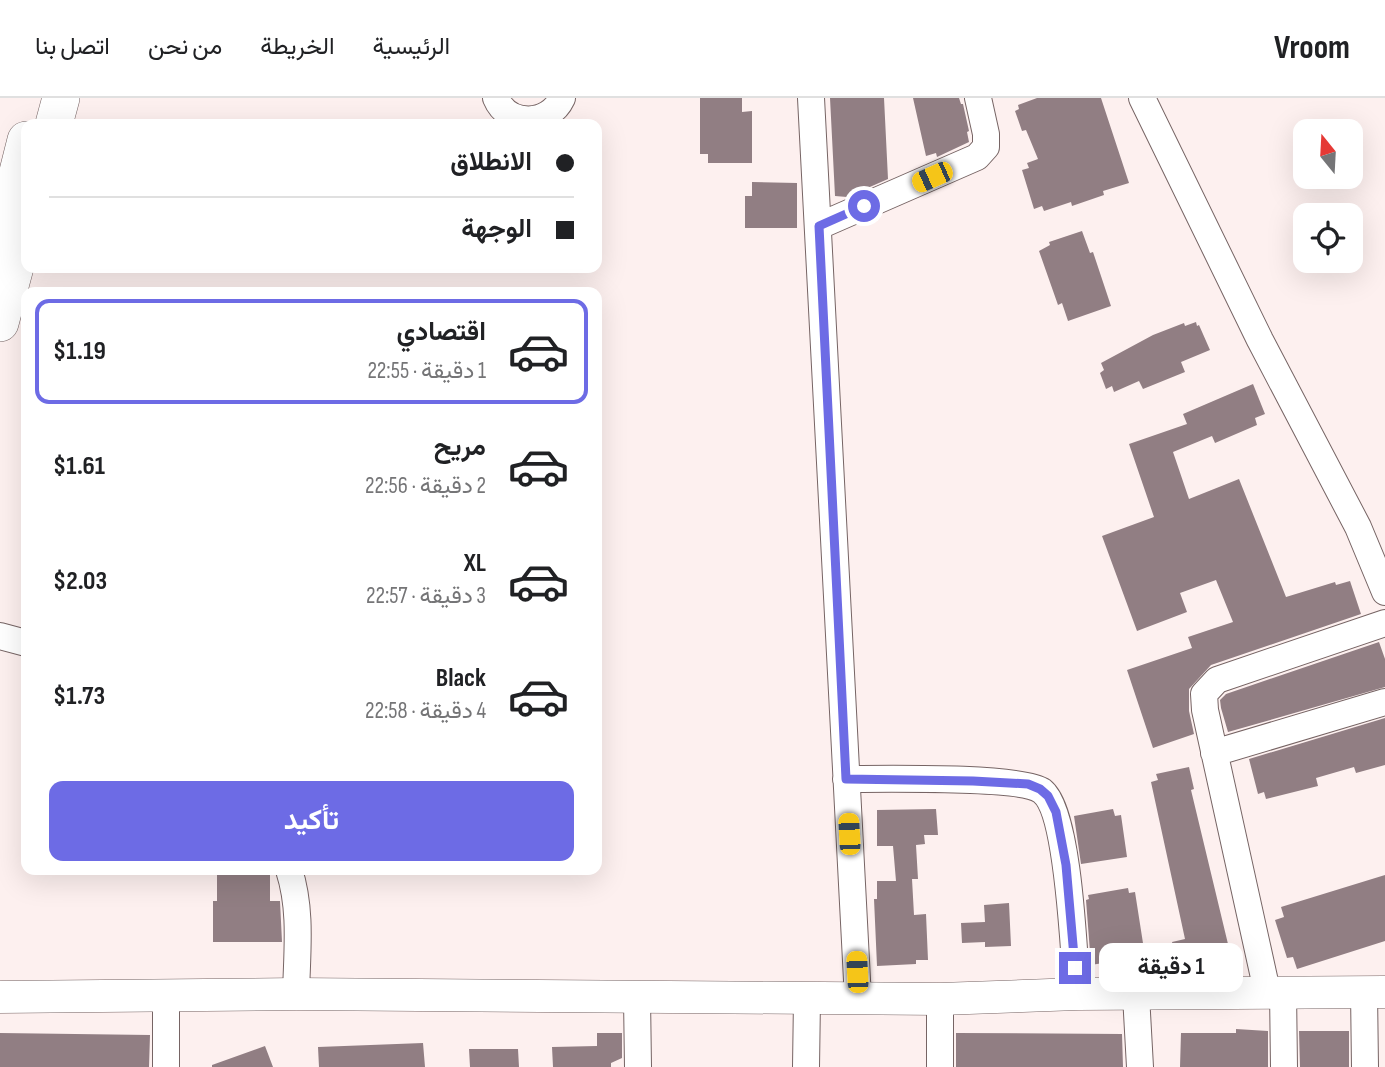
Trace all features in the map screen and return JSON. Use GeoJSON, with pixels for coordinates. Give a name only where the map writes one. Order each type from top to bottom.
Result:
{"type":"FeatureCollection","features":[{"type":"Feature","properties":{"kind":"highway"},"geometry":{"type":"LineString","coordinates":[[31,119],[37,98]]}},
{"type":"Feature","properties":{"kind":"highway"},"geometry":{"type":"LineString","coordinates":[[55,119],[61,98]]}},
{"type":"Feature","properties":{"kind":"highway"},"geometry":{"type":"LineString","coordinates":[[0,243],[21,160]]}},
{"type":"Feature","properties":{"kind":"highway"},"geometry":{"type":"LineString","coordinates":[[0,323],[21,245]]}},
{"type":"Feature","properties":{"kind":"main road"},"geometry":{"type":"LineString","coordinates":[[0,997],[296,994],[940,999],[1077,994],[1375,992]]}},
{"type":"Feature","properties":{"kind":"street"},"geometry":{"type":"LineString","coordinates":[[496,98],[509,114],[522,119]]}},
{"type":"Feature","properties":{"kind":"street"},"geometry":{"type":"LineString","coordinates":[[538,119],[549,114],[562,98]]}},
{"type":"Feature","properties":{"kind":"street"},"geometry":{"type":"LineString","coordinates":[[811,98],[858,999]]}},
{"type":"Feature","properties":{"kind":"street"},"geometry":{"type":"LineString","coordinates":[[819,226],[977,157],[986,147],[978,98]]}},
{"type":"Feature","properties":{"kind":"street"},"geometry":{"type":"LineString","coordinates":[[1142,98],[1260,340],[1358,527],[1385,592]]}},
{"type":"Feature","properties":{"kind":"street"},"geometry":{"type":"LineString","coordinates":[[1284,1067],[1275,991],[1214,753],[1204,694],[1217,680],[1385,623]]}},
{"type":"Feature","properties":{"kind":"street"},"geometry":{"type":"LineString","coordinates":[[0,636],[21,642]]}},
{"type":"Feature","properties":{"kind":"street"},"geometry":{"type":"LineString","coordinates":[[1214,753],[1385,702]]}},
{"type":"Feature","properties":{"kind":"street"},"geometry":{"type":"LineString","coordinates":[[846,779],[1028,784],[1048,796],[1056,812],[1066,865],[1077,994]]}},
{"type":"Feature","properties":{"kind":"street"},"geometry":{"type":"LineString","coordinates":[[291,875],[298,925],[296,994]]}},
{"type":"Feature","properties":{"kind":"street"},"geometry":{"type":"LineString","coordinates":[[1365,1067],[1375,992]]}},
{"type":"Feature","properties":{"kind":"street"},"geometry":{"type":"LineString","coordinates":[[1136,995],[1140,1067]]}},
{"type":"Feature","properties":{"kind":"street"},"geometry":{"type":"LineString","coordinates":[[166,997],[166,1067]]}},
{"type":"Feature","properties":{"kind":"street"},"geometry":{"type":"LineString","coordinates":[[637,998],[638,1067]]}},
{"type":"Feature","properties":{"kind":"street"},"geometry":{"type":"LineString","coordinates":[[806,1067],[807,999]]}},
{"type":"Feature","properties":{"kind":"street"},"geometry":{"type":"LineString","coordinates":[[940,999],[940,1067]]}},
{"type":"Feature","properties":{"kind":"building"},"geometry":{"type":"Polygon","coordinates":[[[700,98],[742,98],[742,112],[752,111],[752,163],[708,163],[708,154],[700,154],[700,98]]]}},
{"type":"Feature","properties":{"kind":"building"},"geometry":{"type":"Polygon","coordinates":[[[830,98],[884,98],[888,179],[847,197],[835,196],[830,98]]]}},
{"type":"Feature","properties":{"kind":"building"},"geometry":{"type":"Polygon","coordinates":[[[913,98],[959,98],[963,104],[969,142],[937,157],[936,153],[926,156],[913,98]]]}},
{"type":"Feature","properties":{"kind":"building"},"geometry":{"type":"Polygon","coordinates":[[[1037,98],[1101,98],[1129,183],[1103,191],[1104,195],[1072,206],[1071,202],[1044,211],[1042,206],[1034,209],[1022,170],[1029,168],[1027,163],[1038,159],[1026,130],[1022,131],[1015,111],[1019,109],[1018,105],[1037,98]]]}},
{"type":"Feature","properties":{"kind":"building"},"geometry":{"type":"Polygon","coordinates":[[[752,182],[797,183],[797,228],[745,228],[745,196],[752,196],[752,182]]]}},
{"type":"Feature","properties":{"kind":"building"},"geometry":{"type":"Polygon","coordinates":[[[1082,231],[1090,253],[1093,252],[1111,306],[1068,321],[1062,303],[1058,305],[1039,251],[1050,245],[1049,242],[1082,231]]]}},
{"type":"Feature","properties":{"kind":"building"},"geometry":{"type":"Polygon","coordinates":[[[1196,322],[1210,350],[1181,362],[1185,372],[1143,389],[1139,381],[1114,392],[1112,386],[1106,389],[1100,373],[1104,370],[1101,363],[1153,335],[1184,323],[1185,326],[1196,322]]]}},
{"type":"Feature","properties":{"kind":"building"},"geometry":{"type":"Polygon","coordinates":[[[1253,384],[1265,414],[1255,418],[1257,425],[1215,443],[1212,436],[1173,452],[1189,499],[1239,479],[1286,597],[1335,582],[1336,585],[1350,581],[1361,614],[1211,665],[1189,689],[1189,711],[1194,734],[1153,748],[1127,670],[1192,648],[1188,637],[1233,622],[1216,580],[1180,593],[1187,612],[1137,631],[1102,536],[1154,517],[1129,444],[1187,424],[1183,414],[1253,384]]]}},
{"type":"Feature","properties":{"kind":"building"},"geometry":{"type":"Polygon","coordinates":[[[1379,642],[1385,659],[1385,687],[1228,732],[1220,700],[1226,694],[1379,642]]]}},
{"type":"Feature","properties":{"kind":"building"},"geometry":{"type":"Polygon","coordinates":[[[1385,718],[1385,765],[1356,773],[1354,767],[1316,778],[1318,786],[1266,799],[1264,792],[1258,794],[1249,759],[1385,718]]]}},
{"type":"Feature","properties":{"kind":"building"},"geometry":{"type":"Polygon","coordinates":[[[1189,767],[1194,789],[1191,790],[1234,969],[1210,975],[1180,975],[1172,942],[1185,939],[1151,782],[1158,780],[1156,774],[1189,767]]]}},
{"type":"Feature","properties":{"kind":"building"},"geometry":{"type":"Polygon","coordinates":[[[936,809],[938,835],[924,835],[925,844],[916,845],[918,879],[912,879],[914,915],[926,914],[928,960],[916,960],[916,964],[877,966],[874,899],[877,899],[877,881],[896,881],[893,846],[877,846],[877,810],[936,809]]]}},
{"type":"Feature","properties":{"kind":"building"},"geometry":{"type":"Polygon","coordinates":[[[1113,809],[1115,816],[1121,815],[1127,857],[1081,864],[1074,816],[1113,809]]]}},
{"type":"Feature","properties":{"kind":"building"},"geometry":{"type":"Polygon","coordinates":[[[217,875],[270,875],[270,901],[280,901],[282,942],[213,942],[213,901],[217,901],[217,875]]]}},
{"type":"Feature","properties":{"kind":"building"},"geometry":{"type":"Polygon","coordinates":[[[1385,875],[1385,941],[1297,969],[1293,957],[1287,958],[1275,920],[1284,917],[1281,907],[1385,875]]]}},
{"type":"Feature","properties":{"kind":"building"},"geometry":{"type":"Polygon","coordinates":[[[1128,888],[1129,893],[1135,892],[1145,956],[1091,965],[1086,900],[1089,899],[1088,895],[1128,888]]]}},
{"type":"Feature","properties":{"kind":"building"},"geometry":{"type":"Polygon","coordinates":[[[1009,903],[1011,946],[985,947],[985,942],[962,943],[961,923],[985,922],[984,905],[1009,903]]]}},
{"type":"Feature","properties":{"kind":"building"},"geometry":{"type":"Polygon","coordinates":[[[1236,1029],[1268,1031],[1268,1067],[1180,1067],[1181,1033],[1236,1033],[1236,1029]]]}},
{"type":"Feature","properties":{"kind":"building"},"geometry":{"type":"Polygon","coordinates":[[[1299,1031],[1349,1031],[1349,1067],[1300,1067],[1299,1031]]]}},
{"type":"Feature","properties":{"kind":"building"},"geometry":{"type":"Polygon","coordinates":[[[0,1033],[150,1035],[149,1067],[0,1067],[0,1033]]]}},
{"type":"Feature","properties":{"kind":"building"},"geometry":{"type":"Polygon","coordinates":[[[597,1033],[622,1033],[622,1058],[611,1063],[611,1067],[553,1067],[552,1047],[597,1046],[597,1033]]]}},
{"type":"Feature","properties":{"kind":"building"},"geometry":{"type":"Polygon","coordinates":[[[956,1033],[1122,1034],[1123,1067],[956,1067],[956,1033]]]}},
{"type":"Feature","properties":{"kind":"building"},"geometry":{"type":"Polygon","coordinates":[[[423,1043],[425,1067],[319,1067],[318,1047],[423,1043]]]}},
{"type":"Feature","properties":{"kind":"building"},"geometry":{"type":"Polygon","coordinates":[[[265,1046],[273,1067],[212,1067],[212,1065],[265,1046]]]}},
{"type":"Feature","properties":{"kind":"building"},"geometry":{"type":"Polygon","coordinates":[[[469,1049],[518,1049],[519,1067],[470,1067],[469,1049]]]}},
{"type":"Feature","properties":{"kind":"route"},"geometry":{"type":"LineString","coordinates":[[864,206],[819,226],[846,779],[973,781],[1028,784],[1040,789],[1048,796],[1056,812],[1066,865],[1075,968]]}}]}
